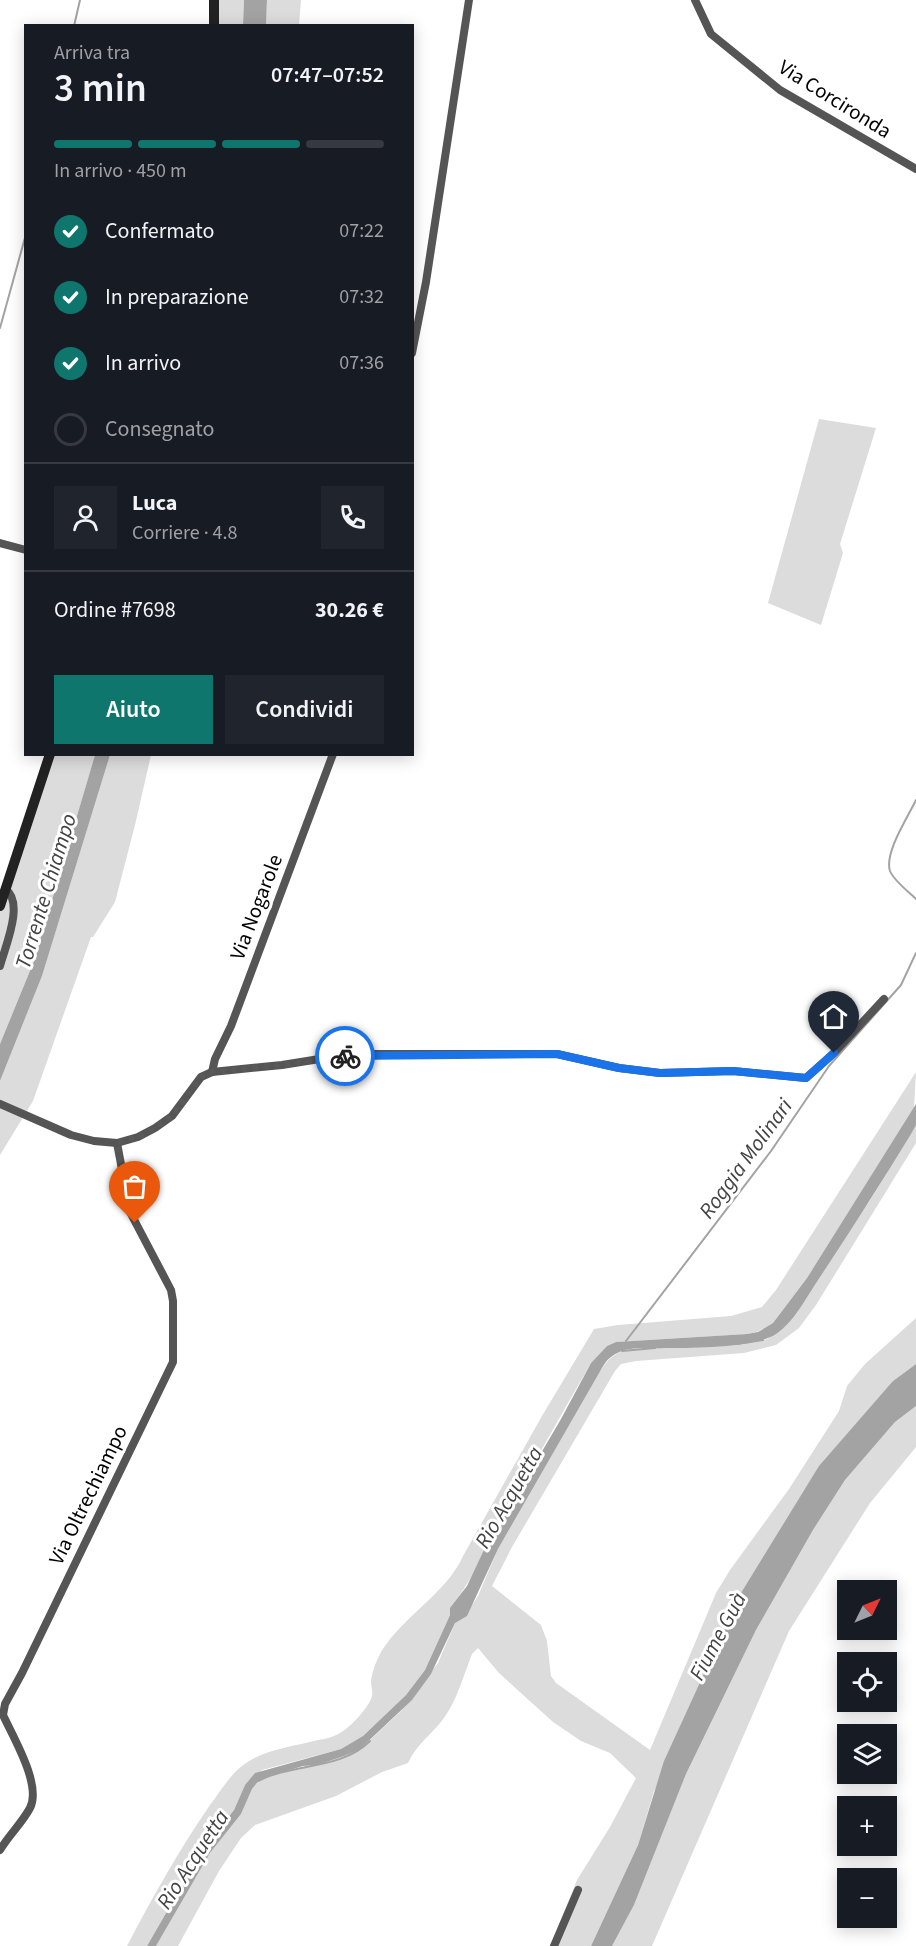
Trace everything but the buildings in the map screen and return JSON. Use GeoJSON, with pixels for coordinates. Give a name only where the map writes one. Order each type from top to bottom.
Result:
{"type":"FeatureCollection","features":[{"type":"Feature","properties":{"kind":"main road"},"geometry":{"type":"LineString","coordinates":[[214,0],[214,24]]}},
{"type":"Feature","properties":{"kind":"main road"},"geometry":{"type":"LineString","coordinates":[[0,906],[49,756]]}},
{"type":"Feature","properties":{"kind":"street"},"geometry":{"type":"LineString","coordinates":[[414,343],[426,282],[469,0]]}},
{"type":"Feature","properties":{"kind":"street","name":"Via Corcironda"},"geometry":{"type":"LineString","coordinates":[[694,0],[711,34],[780,90],[916,169]]}},
{"type":"Feature","properties":{"kind":"street"},"geometry":{"type":"LineString","coordinates":[[0,543],[24,549]]}},
{"type":"Feature","properties":{"kind":"street","name":"Via Nogarole"},"geometry":{"type":"LineString","coordinates":[[3,1105],[71,1135],[94,1141],[117,1143],[138,1137],[172,1116],[201,1077],[212,1072],[215,1059],[231,1026],[332,756]]}},
{"type":"Feature","properties":{"kind":"street"},"geometry":{"type":"LineString","coordinates":[[0,966],[16,908],[14,897],[5,889]]}},
{"type":"Feature","properties":{"kind":"street"},"geometry":{"type":"LineString","coordinates":[[212,1072],[365,1054],[557,1054],[619,1068],[660,1073],[733,1071],[806,1078],[834,1053],[884,999]]}},
{"type":"Feature","properties":{"kind":"street","name":"Via Oltrechiampo"},"geometry":{"type":"LineString","coordinates":[[0,1850],[30,1807],[34,1797],[32,1781],[1,1710],[173,1362],[171,1290],[130,1212],[117,1143]]}},
{"type":"Feature","properties":{"kind":"street"},"geometry":{"type":"LineString","coordinates":[[554,1946],[578,1890]]}},
{"type":"Feature","properties":{"kind":"shaded area"},"geometry":{"type":"Polygon","coordinates":[[[218,0],[244,0],[243,24],[218,24],[218,0]]]}},
{"type":"Feature","properties":{"kind":"shaded area"},"geometry":{"type":"Polygon","coordinates":[[[244,0],[267,0],[266,24],[243,24],[244,0]]]}},
{"type":"Feature","properties":{"kind":"shaded area"},"geometry":{"type":"Polygon","coordinates":[[[267,0],[301,0],[299,24],[266,24],[267,0]]]}},
{"type":"Feature","properties":{"kind":"shaded area"},"geometry":{"type":"Polygon","coordinates":[[[819,419],[876,428],[840,544],[843,553],[821,625],[768,603],[819,419]]]}},
{"type":"Feature","properties":{"kind":"shaded area"},"geometry":{"type":"Polygon","coordinates":[[[49,756],[95,756],[34,961],[0,1044],[0,903],[49,756]]]}},
{"type":"Feature","properties":{"kind":"shaded area"},"geometry":{"type":"Polygon","coordinates":[[[95,756],[110,756],[42,976],[0,1081],[0,1044],[34,961],[95,756]]]}},
{"type":"Feature","properties":{"kind":"shaded area"},"geometry":{"type":"Polygon","coordinates":[[[110,756],[151,756],[115,902],[91,937],[33,1101],[0,1155],[0,1081],[42,976],[110,756]]]}},
{"type":"Feature","properties":{"kind":"shaded area"},"geometry":{"type":"Polygon","coordinates":[[[916,1072],[914,1108],[807,1278],[773,1323],[757,1332],[747,1334],[616,1342],[607,1346],[591,1363],[576,1389],[453,1607],[425,1670],[406,1695],[363,1736],[341,1749],[262,1770],[245,1785],[234,1810],[203,1849],[147,1946],[127,1946],[187,1839],[237,1770],[258,1756],[337,1735],[349,1727],[364,1711],[372,1696],[372,1674],[381,1652],[390,1639],[435,1594],[455,1570],[594,1329],[731,1316],[762,1307],[776,1290],[916,1072]]]}},
{"type":"Feature","properties":{"kind":"shaded area"},"geometry":{"type":"Polygon","coordinates":[[[916,1104],[916,1125],[911,1134],[804,1302],[776,1334],[767,1339],[739,1345],[630,1349],[617,1353],[607,1361],[498,1549],[467,1616],[455,1623],[431,1674],[412,1700],[360,1749],[317,1765],[303,1766],[260,1779],[252,1789],[241,1814],[210,1853],[156,1946],[147,1946],[203,1849],[234,1810],[245,1785],[255,1773],[341,1749],[363,1736],[406,1695],[425,1670],[450,1615],[450,1608],[467,1586],[483,1552],[591,1363],[607,1346],[616,1342],[747,1334],[758,1332],[773,1323],[807,1278],[916,1104]]]}},
{"type":"Feature","properties":{"kind":"shaded area"},"geometry":{"type":"Polygon","coordinates":[[[916,1125],[916,1143],[816,1305],[799,1328],[776,1345],[744,1353],[621,1364],[512,1547],[492,1586],[541,1625],[547,1641],[551,1676],[556,1683],[650,1750],[716,1593],[730,1570],[789,1489],[839,1411],[847,1386],[865,1364],[916,1318],[916,1364],[893,1381],[654,1791],[638,1845],[591,1946],[550,1946],[577,1880],[610,1827],[636,1778],[610,1753],[581,1741],[553,1722],[499,1673],[478,1648],[472,1654],[446,1715],[411,1756],[408,1763],[382,1772],[336,1796],[255,1825],[241,1838],[219,1871],[178,1946],[156,1946],[210,1853],[241,1814],[252,1789],[260,1779],[344,1756],[368,1742],[402,1710],[438,1663],[455,1623],[468,1611],[478,1596],[498,1549],[609,1359],[623,1351],[637,1348],[720,1346],[768,1339],[869,1202],[916,1125]]]}},
{"type":"Feature","properties":{"kind":"shaded area"},"geometry":{"type":"Polygon","coordinates":[[[916,1364],[916,1406],[895,1422],[845,1480],[813,1530],[756,1630],[686,1774],[634,1905],[612,1946],[591,1946],[638,1845],[664,1761],[741,1593],[819,1466],[893,1381],[916,1364]]]}},
{"type":"Feature","properties":{"kind":"shaded area"},"geometry":{"type":"Polygon","coordinates":[[[916,1406],[916,1447],[870,1503],[789,1631],[652,1946],[612,1946],[634,1905],[686,1774],[756,1630],[813,1530],[845,1480],[895,1422],[916,1406]]]}},
{"type":"Feature","properties":{"kind":"waterway"},"geometry":{"type":"LineString","coordinates":[[74,24],[80,0]]}},
{"type":"Feature","properties":{"kind":"waterway"},"geometry":{"type":"LineString","coordinates":[[0,328],[24,241]]}},
{"type":"Feature","properties":{"kind":"waterway","name":"Roggia Molinari"},"geometry":{"type":"LineString","coordinates":[[916,800],[893,845],[889,863],[890,871],[895,879],[916,899]]}},
{"type":"Feature","properties":{"kind":"waterway","name":"Roggia Molinari"},"geometry":{"type":"LineString","coordinates":[[626,1341],[771,1151],[829,1066],[901,985],[916,953]]}},
{"type":"Feature","properties":{"kind":"waterway","name":"Rio Acquetta"},"geometry":{"type":"LineString","coordinates":[[736,1344],[763,1340]]}},
{"type":"Feature","properties":{"kind":"waterway","name":"Rio Acquetta"},"geometry":{"type":"LineString","coordinates":[[622,1351],[655,1348]]}},
{"type":"Feature","properties":{"kind":"waterway","name":"Rio Acquetta"},"geometry":{"type":"LineString","coordinates":[[258,1781],[286,1771],[331,1762],[345,1757],[370,1741]]}},
{"type":"Feature","properties":{"kind":"way so far"},"geometry":{"type":"LineString","coordinates":[[135,1223],[127,1200],[117,1143],[138,1137],[172,1116],[201,1077],[212,1072],[345,1056]]}},
{"type":"Feature","properties":{"kind":"route"},"geometry":{"type":"LineString","coordinates":[[345,1056],[365,1054],[557,1054],[619,1068],[660,1073],[699,1070],[733,1071],[806,1078],[834,1053]]}},
{"type":"Feature","properties":{"kind":"water label","name":"Torrente Chiampo"},"geometry":{"type":"Point","coordinates":[45,891]}},
{"type":"Feature","properties":{"kind":"water label","name":"Fiume Guà"},"geometry":{"type":"Point","coordinates":[717,1636]}}]}
